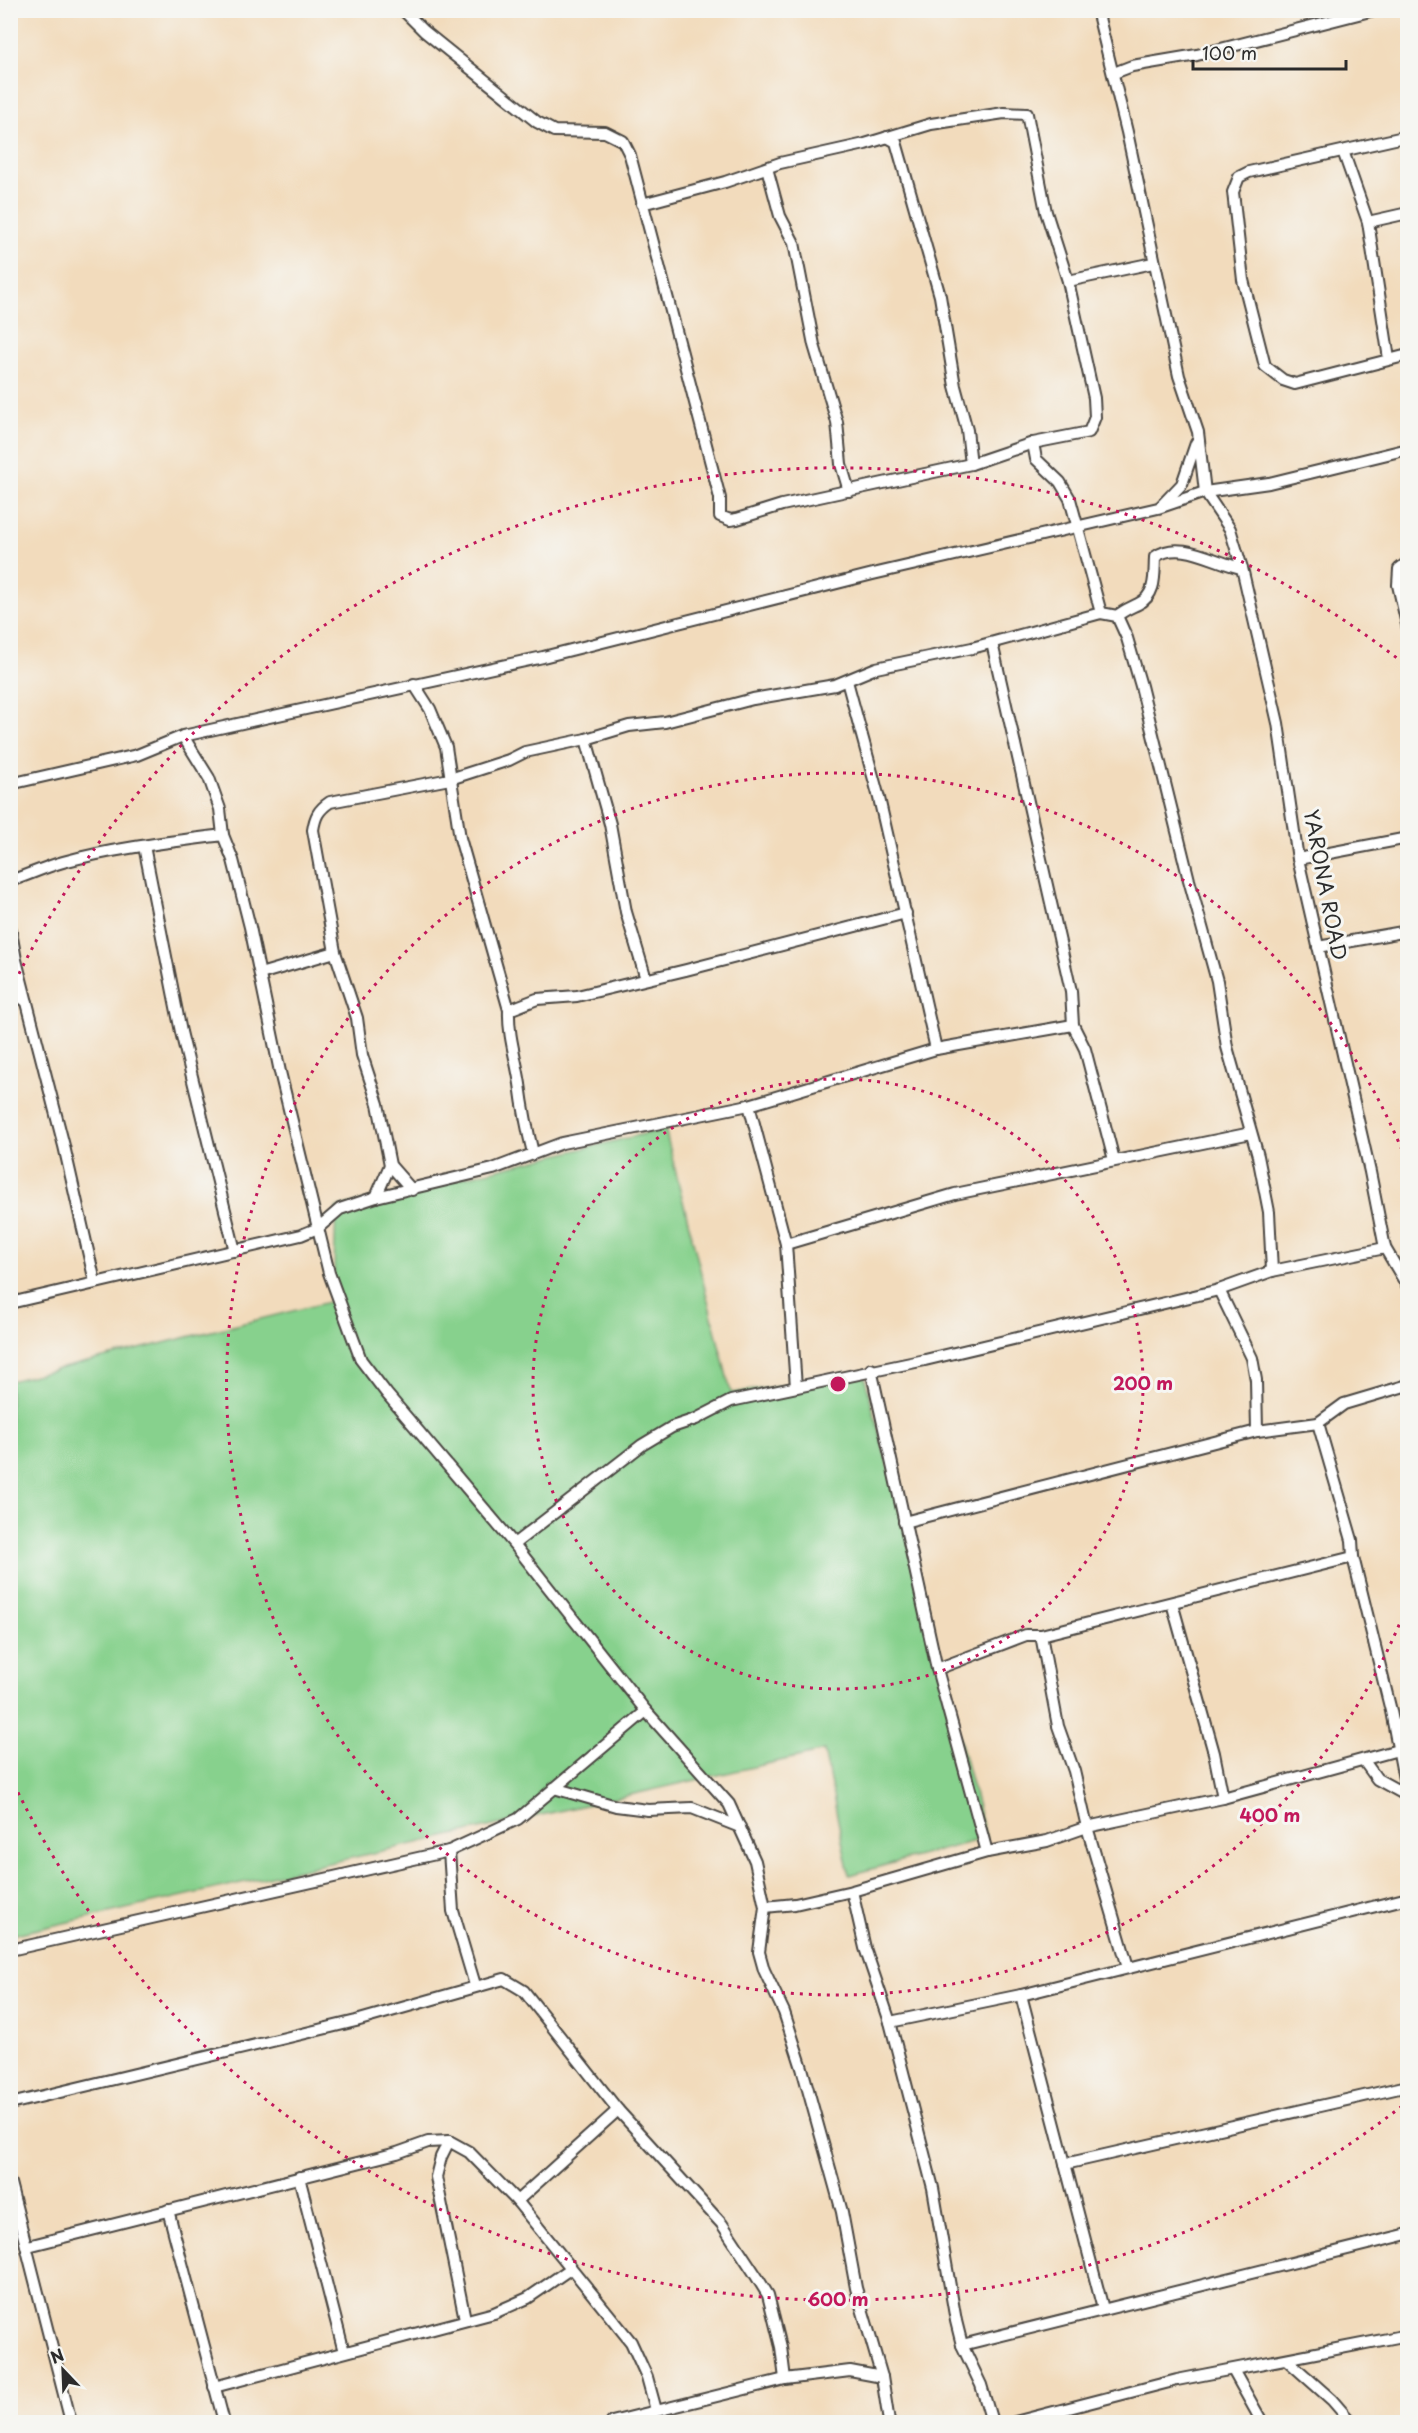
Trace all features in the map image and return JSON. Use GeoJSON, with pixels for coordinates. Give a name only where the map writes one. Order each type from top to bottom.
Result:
{"type":"FeatureCollection","features":[{"type":"Feature","properties":{"kind":"street"},"geometry":{"type":"LineString","coordinates":[[404,10],[487,83],[537,122],[554,131],[605,132],[623,141],[630,155],[642,204],[720,498],[720,516],[730,520],[737,519],[782,505],[970,464],[1033,443],[1089,432],[1094,423],[1094,398],[1068,281],[1047,212],[1027,114],[1004,113],[931,124],[642,204]]}},
{"type":"Feature","properties":{"kind":"street"},"geometry":{"type":"LineString","coordinates":[[1097,10],[1114,73],[1179,376],[1198,432],[1205,492]]}},
{"type":"Feature","properties":{"kind":"street"},"geometry":{"type":"LineString","coordinates":[[1114,73],[1132,66],[1197,55],[1367,11]]}},
{"type":"Feature","properties":{"kind":"street"},"geometry":{"type":"LineString","coordinates":[[1407,136],[1249,172],[1239,177],[1233,192],[1242,280],[1265,366],[1283,380],[1295,384],[1407,355]]}},
{"type":"Feature","properties":{"kind":"street"},"geometry":{"type":"LineString","coordinates":[[887,137],[896,142],[902,157],[918,224],[940,296],[955,386],[967,430],[970,464]]}},
{"type":"Feature","properties":{"kind":"street"},"geometry":{"type":"LineString","coordinates":[[1343,151],[1368,222],[1389,359]]}},
{"type":"Feature","properties":{"kind":"street"},"geometry":{"type":"LineString","coordinates":[[767,168],[780,216],[794,243],[814,345],[837,422],[841,464],[849,491]]}},
{"type":"Feature","properties":{"kind":"street"},"geometry":{"type":"LineString","coordinates":[[1368,222],[1407,213]]}},
{"type":"Feature","properties":{"kind":"street"},"geometry":{"type":"LineString","coordinates":[[1068,281],[1154,263]]}},
{"type":"Feature","properties":{"kind":"street"},"geometry":{"type":"LineString","coordinates":[[1158,508],[1182,484],[1198,432]]}},
{"type":"Feature","properties":{"kind":"street"},"geometry":{"type":"LineString","coordinates":[[1033,443],[1036,459],[1060,482],[1070,499],[1101,613]]}},
{"type":"Feature","properties":{"kind":"street"},"geometry":{"type":"LineString","coordinates":[[10,784],[137,755],[183,736],[543,657],[1158,508],[1205,492],[1269,483],[1407,449]]}},
{"type":"Feature","properties":{"kind":"street","name":"YARONA ROAD"},"geometry":{"type":"LineString","coordinates":[[1205,492],[1230,529],[1242,568],[1278,723],[1298,859],[1370,1172],[1385,1248],[1407,1287]]}},
{"type":"Feature","properties":{"kind":"street"},"geometry":{"type":"LineString","coordinates":[[412,1190],[390,1165],[378,1104],[362,1054],[357,1018],[335,952],[313,830],[315,817],[330,802],[450,779],[509,760],[525,752],[586,739],[629,726],[665,722],[753,699],[847,681],[863,672],[890,664],[992,643],[1101,613],[1117,615],[1141,603],[1149,595],[1154,585],[1155,557],[1161,552],[1174,549],[1198,554],[1224,565],[1242,568]]}},
{"type":"Feature","properties":{"kind":"street"},"geometry":{"type":"LineString","coordinates":[[1407,562],[1399,569],[1398,585],[1407,629]]}},
{"type":"Feature","properties":{"kind":"street"},"geometry":{"type":"LineString","coordinates":[[1117,615],[1127,638],[1141,686],[1189,880],[1217,981],[1227,1047],[1251,1133],[1269,1212],[1272,1271]]}},
{"type":"Feature","properties":{"kind":"street"},"geometry":{"type":"LineString","coordinates":[[992,643],[1071,991],[1073,1025],[1085,1049],[1114,1160]]}},
{"type":"Feature","properties":{"kind":"street"},"geometry":{"type":"LineString","coordinates":[[847,681],[879,798],[936,1049]]}},
{"type":"Feature","properties":{"kind":"street"},"geometry":{"type":"LineString","coordinates":[[414,684],[438,726],[449,762],[460,838],[508,1010],[508,1032],[533,1153]]}},
{"type":"Feature","properties":{"kind":"street"},"geometry":{"type":"LineString","coordinates":[[183,736],[209,777],[220,809],[223,835],[233,860],[280,1072],[329,1273],[361,1360],[514,1544],[646,1711],[729,1804],[755,1861],[765,1907],[759,1952],[764,1970],[784,2012],[802,2068],[842,2212],[856,2288],[882,2376],[889,2422]]}},
{"type":"Feature","properties":{"kind":"street"},"geometry":{"type":"LineString","coordinates":[[586,739],[610,824],[626,912],[646,979]]}},
{"type":"Feature","properties":{"kind":"street"},"geometry":{"type":"LineString","coordinates":[[10,880],[60,863],[183,838],[223,835]]}},
{"type":"Feature","properties":{"kind":"street"},"geometry":{"type":"LineString","coordinates":[[1298,859],[1407,838]]}},
{"type":"Feature","properties":{"kind":"street"},"geometry":{"type":"LineString","coordinates":[[144,846],[181,1032],[235,1251]]}},
{"type":"Feature","properties":{"kind":"street"},"geometry":{"type":"LineString","coordinates":[[508,1010],[537,999],[577,996],[754,954],[906,913]]}},
{"type":"Feature","properties":{"kind":"street"},"geometry":{"type":"LineString","coordinates":[[10,926],[13,964],[27,1002],[95,1282]]}},
{"type":"Feature","properties":{"kind":"street"},"geometry":{"type":"LineString","coordinates":[[1318,947],[1407,931]]}},
{"type":"Feature","properties":{"kind":"street"},"geometry":{"type":"LineString","coordinates":[[260,974],[335,952]]}},
{"type":"Feature","properties":{"kind":"street"},"geometry":{"type":"LineString","coordinates":[[10,990],[27,1002]]}},
{"type":"Feature","properties":{"kind":"street"},"geometry":{"type":"LineString","coordinates":[[10,1303],[301,1235],[318,1228],[340,1209],[376,1197],[493,1169],[562,1143],[749,1105],[936,1049],[1073,1025]]}},
{"type":"Feature","properties":{"kind":"street"},"geometry":{"type":"LineString","coordinates":[[749,1105],[786,1244],[796,1387]]}},
{"type":"Feature","properties":{"kind":"street"},"geometry":{"type":"LineString","coordinates":[[786,1244],[955,1194],[1251,1133]]}},
{"type":"Feature","properties":{"kind":"street"},"geometry":{"type":"LineString","coordinates":[[376,1197],[390,1165]]}},
{"type":"Feature","properties":{"kind":"street"},"geometry":{"type":"LineString","coordinates":[[514,1544],[642,1445],[672,1427],[696,1419],[731,1401],[925,1359],[1219,1290],[1272,1271],[1385,1248]]}},
{"type":"Feature","properties":{"kind":"street"},"geometry":{"type":"LineString","coordinates":[[1219,1290],[1252,1358],[1256,1380],[1257,1431]]}},
{"type":"Feature","properties":{"kind":"street"},"geometry":{"type":"LineString","coordinates":[[871,1369],[937,1669],[987,1852]]}},
{"type":"Feature","properties":{"kind":"street"},"geometry":{"type":"LineString","coordinates":[[904,1522],[1257,1431],[1318,1424],[1344,1404],[1407,1385]]}},
{"type":"Feature","properties":{"kind":"street"},"geometry":{"type":"LineString","coordinates":[[1318,1424],[1352,1540],[1353,1557],[1391,1711],[1404,1771],[1407,1797]]}},
{"type":"Feature","properties":{"kind":"street"},"geometry":{"type":"LineString","coordinates":[[937,1669],[1026,1635],[1041,1635],[1082,1623],[1173,1604],[1353,1557]]}},
{"type":"Feature","properties":{"kind":"street"},"geometry":{"type":"LineString","coordinates":[[1173,1604],[1214,1753],[1223,1798]]}},
{"type":"Feature","properties":{"kind":"street"},"geometry":{"type":"LineString","coordinates":[[1041,1635],[1058,1726],[1074,1771],[1087,1827],[1128,1967]]}},
{"type":"Feature","properties":{"kind":"street"},"geometry":{"type":"LineString","coordinates":[[10,1950],[347,1872],[430,1858],[449,1851],[518,1819],[646,1711]]}},
{"type":"Feature","properties":{"kind":"street"},"geometry":{"type":"LineString","coordinates":[[765,1907],[795,1904],[852,1891],[987,1852],[1047,1841],[1087,1827],[1223,1798],[1398,1750]]}},
{"type":"Feature","properties":{"kind":"street"},"geometry":{"type":"LineString","coordinates":[[1364,1761],[1377,1779],[1407,1797]]}},
{"type":"Feature","properties":{"kind":"street"},"geometry":{"type":"LineString","coordinates":[[554,1788],[616,1806],[648,1810],[692,1808],[740,1827]]}},
{"type":"Feature","properties":{"kind":"street"},"geometry":{"type":"LineString","coordinates":[[449,1851],[453,1911],[475,1985]]}},
{"type":"Feature","properties":{"kind":"street"},"geometry":{"type":"LineString","coordinates":[[430,1858],[449,1875]]}},
{"type":"Feature","properties":{"kind":"street"},"geometry":{"type":"LineString","coordinates":[[852,1891],[865,1948],[890,2022],[933,2188],[962,2345],[981,2385],[992,2422]]}},
{"type":"Feature","properties":{"kind":"street"},"geometry":{"type":"LineString","coordinates":[[890,2022],[1021,1995],[1407,1898]]}},
{"type":"Feature","properties":{"kind":"street"},"geometry":{"type":"LineString","coordinates":[[10,2104],[356,2021],[475,1985],[504,1979],[524,1991],[618,2110],[722,2224],[768,2295],[781,2347],[785,2379]]}},
{"type":"Feature","properties":{"kind":"street"},"geometry":{"type":"LineString","coordinates":[[1021,1995],[1103,2309]]}},
{"type":"Feature","properties":{"kind":"street"},"geometry":{"type":"LineString","coordinates":[[1065,2164],[1407,2085]]}},
{"type":"Feature","properties":{"kind":"street"},"geometry":{"type":"LineString","coordinates":[[517,2201],[618,2110]]}},
{"type":"Feature","properties":{"kind":"street"},"geometry":{"type":"LineString","coordinates":[[449,2141],[441,2157],[436,2177],[465,2319]]}},
{"type":"Feature","properties":{"kind":"street"},"geometry":{"type":"LineString","coordinates":[[28,2246],[397,2153],[428,2142],[449,2141],[469,2152],[517,2201],[631,2342],[647,2377],[656,2410]]}},
{"type":"Feature","properties":{"kind":"street"},"geometry":{"type":"LineString","coordinates":[[299,2178],[344,2352]]}},
{"type":"Feature","properties":{"kind":"street"},"geometry":{"type":"LineString","coordinates":[[10,2183],[28,2246],[71,2422]]}},
{"type":"Feature","properties":{"kind":"street"},"geometry":{"type":"LineString","coordinates":[[168,2210],[224,2422]]}},
{"type":"Feature","properties":{"kind":"street"},"geometry":{"type":"LineString","coordinates":[[962,2345],[1103,2309],[1235,2279],[1407,2234]]}},
{"type":"Feature","properties":{"kind":"street"},"geometry":{"type":"LineString","coordinates":[[214,2387],[494,2313],[528,2298],[570,2269]]}},
{"type":"Feature","properties":{"kind":"street"},"geometry":{"type":"LineString","coordinates":[[1015,2422],[1177,2380],[1407,2336]]}},
{"type":"Feature","properties":{"kind":"street"},"geometry":{"type":"LineString","coordinates":[[1287,2360],[1332,2400],[1351,2422]]}},
{"type":"Feature","properties":{"kind":"street"},"geometry":{"type":"LineString","coordinates":[[1233,2370],[1262,2422]]}},
{"type":"Feature","properties":{"kind":"street"},"geometry":{"type":"LineString","coordinates":[[612,2422],[785,2379],[850,2371],[882,2376]]}},
{"type":"Feature","properties":{"kind":"green space"},"geometry":{"type":"Polygon","coordinates":[[[665,1129],[731,1393],[864,1375],[986,1838],[849,1875],[824,1751],[11,1935],[10,1381],[333,1301],[336,1208],[665,1129]]]}}]}
